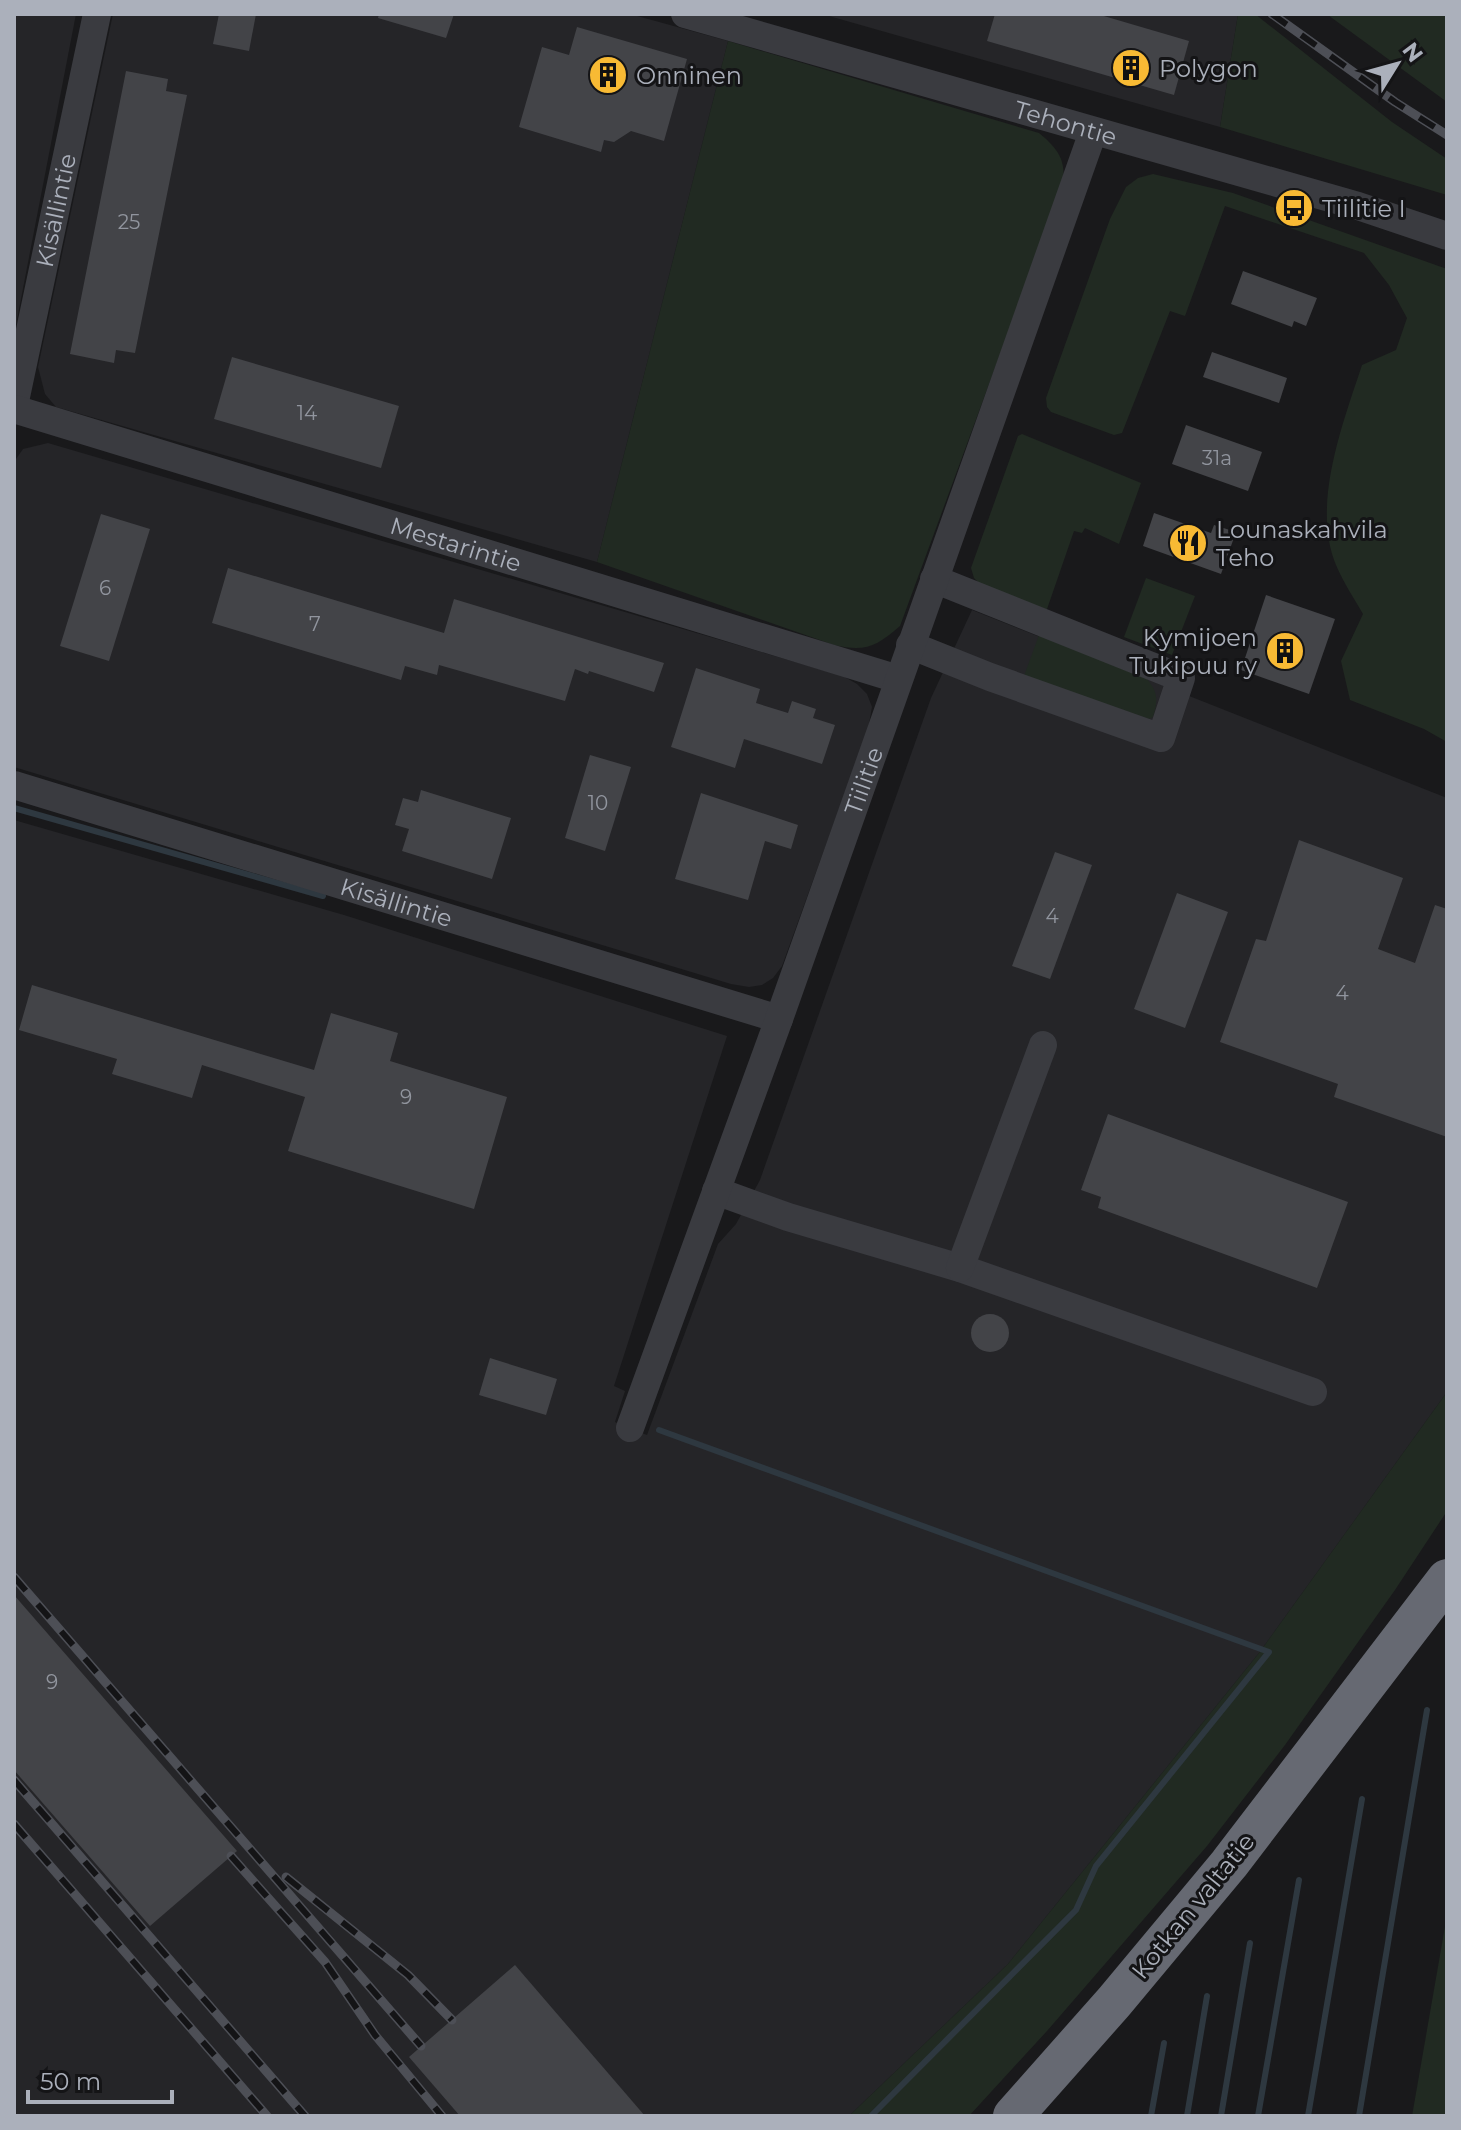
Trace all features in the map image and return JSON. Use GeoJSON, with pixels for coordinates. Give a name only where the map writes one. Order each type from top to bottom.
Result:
{"type":"FeatureCollection","features":[{"type":"Feature","properties":{"kind":"highway","name":"Kotkan valtatie"},"geometry":{"type":"LineString","coordinates":[[1364,1687],[1447,1558]]}},
{"type":"Feature","properties":{"kind":"highway","name":"Kotkan valtatie"},"geometry":{"type":"LineString","coordinates":[[1013,2116],[1179,1926],[1447,1579]]}},
{"type":"Feature","properties":{"kind":"street","name":"Kisällintie"},"geometry":{"type":"LineString","coordinates":[[14,408],[97,14]]}},
{"type":"Feature","properties":{"kind":"street","name":"Tehontie"},"geometry":{"type":"LineString","coordinates":[[685,14],[1358,206],[1447,236]]}},
{"type":"Feature","properties":{"kind":"street","name":"Tiilitie"},"geometry":{"type":"LineString","coordinates":[[630,1428],[779,1019],[1093,132]]}},
{"type":"Feature","properties":{"kind":"street","name":"Mestarintie"},"geometry":{"type":"LineString","coordinates":[[14,408],[898,679]]}},
{"type":"Feature","properties":{"kind":"street"},"geometry":{"type":"LineString","coordinates":[[910,645],[1161,738],[1181,678],[934,579]]}},
{"type":"Feature","properties":{"kind":"street","name":"Kisällintie"},"geometry":{"type":"LineString","coordinates":[[14,785],[779,1019]]}},
{"type":"Feature","properties":{"kind":"street"},"geometry":{"type":"LineString","coordinates":[[960,1268],[1043,1045]]}},
{"type":"Feature","properties":{"kind":"street"},"geometry":{"type":"LineString","coordinates":[[716,1191],[788,1217],[960,1268],[1313,1392]]}},
{"type":"Feature","properties":{"kind":"shaded area"},"geometry":{"type":"Polygon","coordinates":[[[14,14],[76,14],[14,335],[14,14]]]}},
{"type":"Feature","properties":{"kind":"shaded area"},"geometry":{"type":"Polygon","coordinates":[[[113,14],[630,14],[728,41],[597,562],[56,407],[45,394],[38,367],[113,14]]]}},
{"type":"Feature","properties":{"kind":"shaded area"},"geometry":{"type":"Polygon","coordinates":[[[822,14],[1238,14],[1220,127],[822,14]]]}},
{"type":"Feature","properties":{"kind":"shaded area"},"geometry":{"type":"Polygon","coordinates":[[[1238,14],[1255,14],[1392,122],[1447,159],[1447,195],[1220,127],[1238,14]]]}},
{"type":"Feature","properties":{"kind":"shaded area"},"geometry":{"type":"Polygon","coordinates":[[[1327,14],[1447,14],[1447,102],[1332,18],[1327,14]]]}},
{"type":"Feature","properties":{"kind":"shaded area"},"geometry":{"type":"Polygon","coordinates":[[[728,41],[1039,133],[1055,149],[1063,167],[1063,183],[900,626],[884,639],[862,648],[834,645],[597,562],[728,41]]]}},
{"type":"Feature","properties":{"kind":"shaded area"},"geometry":{"type":"Polygon","coordinates":[[[1153,174],[1233,193],[1447,269],[1447,742],[1424,729],[1350,700],[1341,661],[1363,614],[1336,565],[1329,542],[1328,491],[1332,464],[1362,365],[1396,350],[1407,318],[1389,285],[1364,253],[1225,206],[1185,316],[1170,311],[1122,433],[1114,435],[1051,412],[1047,407],[1046,398],[1110,219],[1126,187],[1138,178],[1153,174]]]}},
{"type":"Feature","properties":{"kind":"shaded area"},"geometry":{"type":"Polygon","coordinates":[[[1022,434],[1141,483],[1119,544],[1085,528],[1082,533],[1074,531],[1046,612],[980,584],[971,568],[1018,436],[1022,434]]]}},
{"type":"Feature","properties":{"kind":"shaded area"},"geometry":{"type":"Polygon","coordinates":[[[48,443],[843,676],[857,684],[867,694],[872,707],[868,729],[782,966],[773,978],[762,985],[749,987],[731,984],[14,767],[14,467],[23,449],[48,443]]]}},
{"type":"Feature","properties":{"kind":"shaded area"},"geometry":{"type":"Polygon","coordinates":[[[1146,578],[1195,596],[1172,655],[1124,637],[1146,578]]]}},
{"type":"Feature","properties":{"kind":"shaded area"},"geometry":{"type":"Polygon","coordinates":[[[972,610],[1447,798],[1447,1392],[1259,1653],[1008,1964],[849,2116],[14,2116],[14,820],[344,915],[727,1036],[614,1386],[625,1391],[615,1422],[647,1435],[718,1244],[736,1224],[760,1180],[931,698],[972,610]]]}},
{"type":"Feature","properties":{"kind":"shaded area"},"geometry":{"type":"Polygon","coordinates":[[[1039,635],[1147,679],[1156,697],[1153,717],[1149,719],[1024,676],[1039,635]]]}},
{"type":"Feature","properties":{"kind":"shaded area"},"geometry":{"type":"Polygon","coordinates":[[[1447,1392],[1447,1511],[1285,1745],[1207,1846],[969,2116],[849,2116],[1008,1964],[1259,1653],[1447,1392]]]}},
{"type":"Feature","properties":{"kind":"shaded area"},"geometry":{"type":"Polygon","coordinates":[[[1447,1915],[1447,2116],[1412,2116],[1447,1915]]]}},
{"type":"Feature","properties":{"kind":"building"},"geometry":{"type":"Polygon","coordinates":[[[219,14],[256,14],[249,51],[213,44],[219,14]]]}},
{"type":"Feature","properties":{"kind":"building"},"geometry":{"type":"Polygon","coordinates":[[[379,14],[454,14],[446,38],[378,18],[379,14]]]}},
{"type":"Feature","properties":{"kind":"building","name":"Polygon"},"geometry":{"type":"Polygon","coordinates":[[[995,14],[1097,14],[1189,41],[1174,95],[987,41],[995,14]]]}},
{"type":"Feature","properties":{"kind":"building","name":"Onninen"},"geometry":{"type":"Polygon","coordinates":[[[577,27],[687,59],[664,141],[631,131],[614,142],[604,140],[601,152],[519,127],[542,47],[569,55],[577,27]]]}},
{"type":"Feature","properties":{"kind":"building"},"geometry":{"type":"Polygon","coordinates":[[[126,71],[168,79],[166,91],[187,95],[135,353],[116,350],[114,363],[70,354],[126,71]]]}},
{"type":"Feature","properties":{"kind":"building"},"geometry":{"type":"Polygon","coordinates":[[[1243,271],[1317,298],[1306,326],[1294,321],[1292,327],[1231,304],[1243,271]]]}},
{"type":"Feature","properties":{"kind":"building"},"geometry":{"type":"Polygon","coordinates":[[[1212,352],[1287,378],[1279,403],[1203,377],[1212,352]]]}},
{"type":"Feature","properties":{"kind":"building"},"geometry":{"type":"Polygon","coordinates":[[[232,357],[399,406],[381,468],[214,419],[232,357]]]}},
{"type":"Feature","properties":{"kind":"building"},"geometry":{"type":"Polygon","coordinates":[[[1186,425],[1262,452],[1248,491],[1172,464],[1186,425]]]}},
{"type":"Feature","properties":{"kind":"building"},"geometry":{"type":"Polygon","coordinates":[[[1154,513],[1211,533],[1214,525],[1236,532],[1221,574],[1143,546],[1154,513]]]}},
{"type":"Feature","properties":{"kind":"building"},"geometry":{"type":"Polygon","coordinates":[[[101,514],[150,529],[109,661],[60,646],[101,514]]]}},
{"type":"Feature","properties":{"kind":"building"},"geometry":{"type":"Polygon","coordinates":[[[228,568],[444,633],[454,599],[664,663],[654,692],[575,669],[565,701],[439,665],[437,675],[405,666],[401,680],[212,623],[228,568]]]}},
{"type":"Feature","properties":{"kind":"building","name":"Kymijoen Tukipuu ry"},"geometry":{"type":"Polygon","coordinates":[[[1266,595],[1335,619],[1309,694],[1241,670],[1266,595]]]}},
{"type":"Feature","properties":{"kind":"building"},"geometry":{"type":"Polygon","coordinates":[[[696,668],[760,689],[756,703],[788,713],[792,701],[816,709],[813,718],[835,725],[822,764],[744,739],[735,768],[671,747],[696,668]]]}},
{"type":"Feature","properties":{"kind":"building"},"geometry":{"type":"Polygon","coordinates":[[[590,755],[631,767],[605,851],[565,838],[590,755]]]}},
{"type":"Feature","properties":{"kind":"building"},"geometry":{"type":"Polygon","coordinates":[[[421,790],[511,818],[492,879],[402,851],[409,829],[395,825],[403,798],[418,802],[421,790]]]}},
{"type":"Feature","properties":{"kind":"building"},"geometry":{"type":"Polygon","coordinates":[[[701,793],[798,825],[791,849],[765,841],[748,900],[675,879],[701,793]]]}},
{"type":"Feature","properties":{"kind":"building"},"geometry":{"type":"Polygon","coordinates":[[[1299,840],[1403,878],[1378,949],[1415,963],[1435,905],[1447,909],[1447,1137],[1334,1097],[1338,1084],[1220,1042],[1256,939],[1266,941],[1299,840]]]}},
{"type":"Feature","properties":{"kind":"building"},"geometry":{"type":"Polygon","coordinates":[[[1055,852],[1092,865],[1050,979],[1012,966],[1055,852]]]}},
{"type":"Feature","properties":{"kind":"building"},"geometry":{"type":"Polygon","coordinates":[[[1177,893],[1228,912],[1185,1028],[1134,1009],[1177,893]]]}},
{"type":"Feature","properties":{"kind":"building"},"geometry":{"type":"Polygon","coordinates":[[[32,985],[314,1070],[331,1013],[398,1033],[390,1061],[507,1097],[474,1209],[288,1151],[305,1097],[202,1065],[192,1098],[112,1074],[117,1059],[19,1030],[32,985]]]}},
{"type":"Feature","properties":{"kind":"building"},"geometry":{"type":"Polygon","coordinates":[[[1108,1114],[1348,1202],[1317,1288],[1098,1208],[1101,1197],[1081,1190],[1108,1114]]]}},
{"type":"Feature","properties":{"kind":"building"},"geometry":{"type":"Polygon","coordinates":[[[990,1314],[1004,1319],[1009,1333],[1004,1347],[990,1352],[976,1347],[971,1333],[976,1319],[990,1314]]]}},
{"type":"Feature","properties":{"kind":"building"},"geometry":{"type":"Polygon","coordinates":[[[490,1358],[557,1379],[546,1415],[479,1395],[490,1358]]]}},
{"type":"Feature","properties":{"kind":"building"},"geometry":{"type":"Polygon","coordinates":[[[14,1595],[237,1851],[150,1926],[14,1770],[14,1595]]]}},
{"type":"Feature","properties":{"kind":"building"},"geometry":{"type":"Polygon","coordinates":[[[515,1965],[645,2116],[460,2116],[409,2057],[515,1965]]]}},
{"type":"Feature","properties":{"kind":"waterway"},"geometry":{"type":"LineString","coordinates":[[14,808],[323,896]]}},
{"type":"Feature","properties":{"kind":"waterway"},"geometry":{"type":"LineString","coordinates":[[659,1430],[1269,1652],[1096,1866],[1076,1910],[871,2116]]}},
{"type":"Feature","properties":{"kind":"waterway"},"geometry":{"type":"LineString","coordinates":[[1359,2116],[1427,1710]]}},
{"type":"Feature","properties":{"kind":"waterway"},"geometry":{"type":"LineString","coordinates":[[1308,2116],[1362,1799]]}},
{"type":"Feature","properties":{"kind":"waterway"},"geometry":{"type":"LineString","coordinates":[[1258,2116],[1299,1880]]}},
{"type":"Feature","properties":{"kind":"waterway"},"geometry":{"type":"LineString","coordinates":[[1221,2116],[1250,1943]]}},
{"type":"Feature","properties":{"kind":"waterway"},"geometry":{"type":"LineString","coordinates":[[1187,2116],[1207,1996]]}},
{"type":"Feature","properties":{"kind":"waterway"},"geometry":{"type":"LineString","coordinates":[[1151,2116],[1164,2043]]}},
{"type":"Feature","properties":{"kind":"railway"},"geometry":{"type":"LineString","coordinates":[[1272,14],[1395,102],[1447,135]]}},
{"type":"Feature","properties":{"kind":"railway"},"geometry":{"type":"LineString","coordinates":[[14,1577],[421,2046]]}},
{"type":"Feature","properties":{"kind":"railway"},"geometry":{"type":"LineString","coordinates":[[14,1780],[305,2116]]}},
{"type":"Feature","properties":{"kind":"railway"},"geometry":{"type":"LineString","coordinates":[[14,1824],[267,2116]]}},
{"type":"Feature","properties":{"kind":"railway"},"geometry":{"type":"LineString","coordinates":[[231,1856],[325,1962],[375,2035],[442,2116]]}},
{"type":"Feature","properties":{"kind":"railway"},"geometry":{"type":"LineString","coordinates":[[286,1877],[408,1975],[452,2020]]}},
{"type":"Feature","properties":{"kind":"place","name":"Polygon"},"geometry":{"type":"Point","coordinates":[1131,68]}},
{"type":"Feature","properties":{"kind":"place","name":"Onninen"},"geometry":{"type":"Point","coordinates":[608,75]}},
{"type":"Feature","properties":{"kind":"place","name":"Tiilitie I"},"geometry":{"type":"Point","coordinates":[1294,208]}},
{"type":"Feature","properties":{"kind":"place","name":"Lounaskahvila Teho"},"geometry":{"type":"Point","coordinates":[1188,543]}},
{"type":"Feature","properties":{"kind":"place","name":"Kymijoen Tukipuu ry"},"geometry":{"type":"Point","coordinates":[1285,651]}}]}
